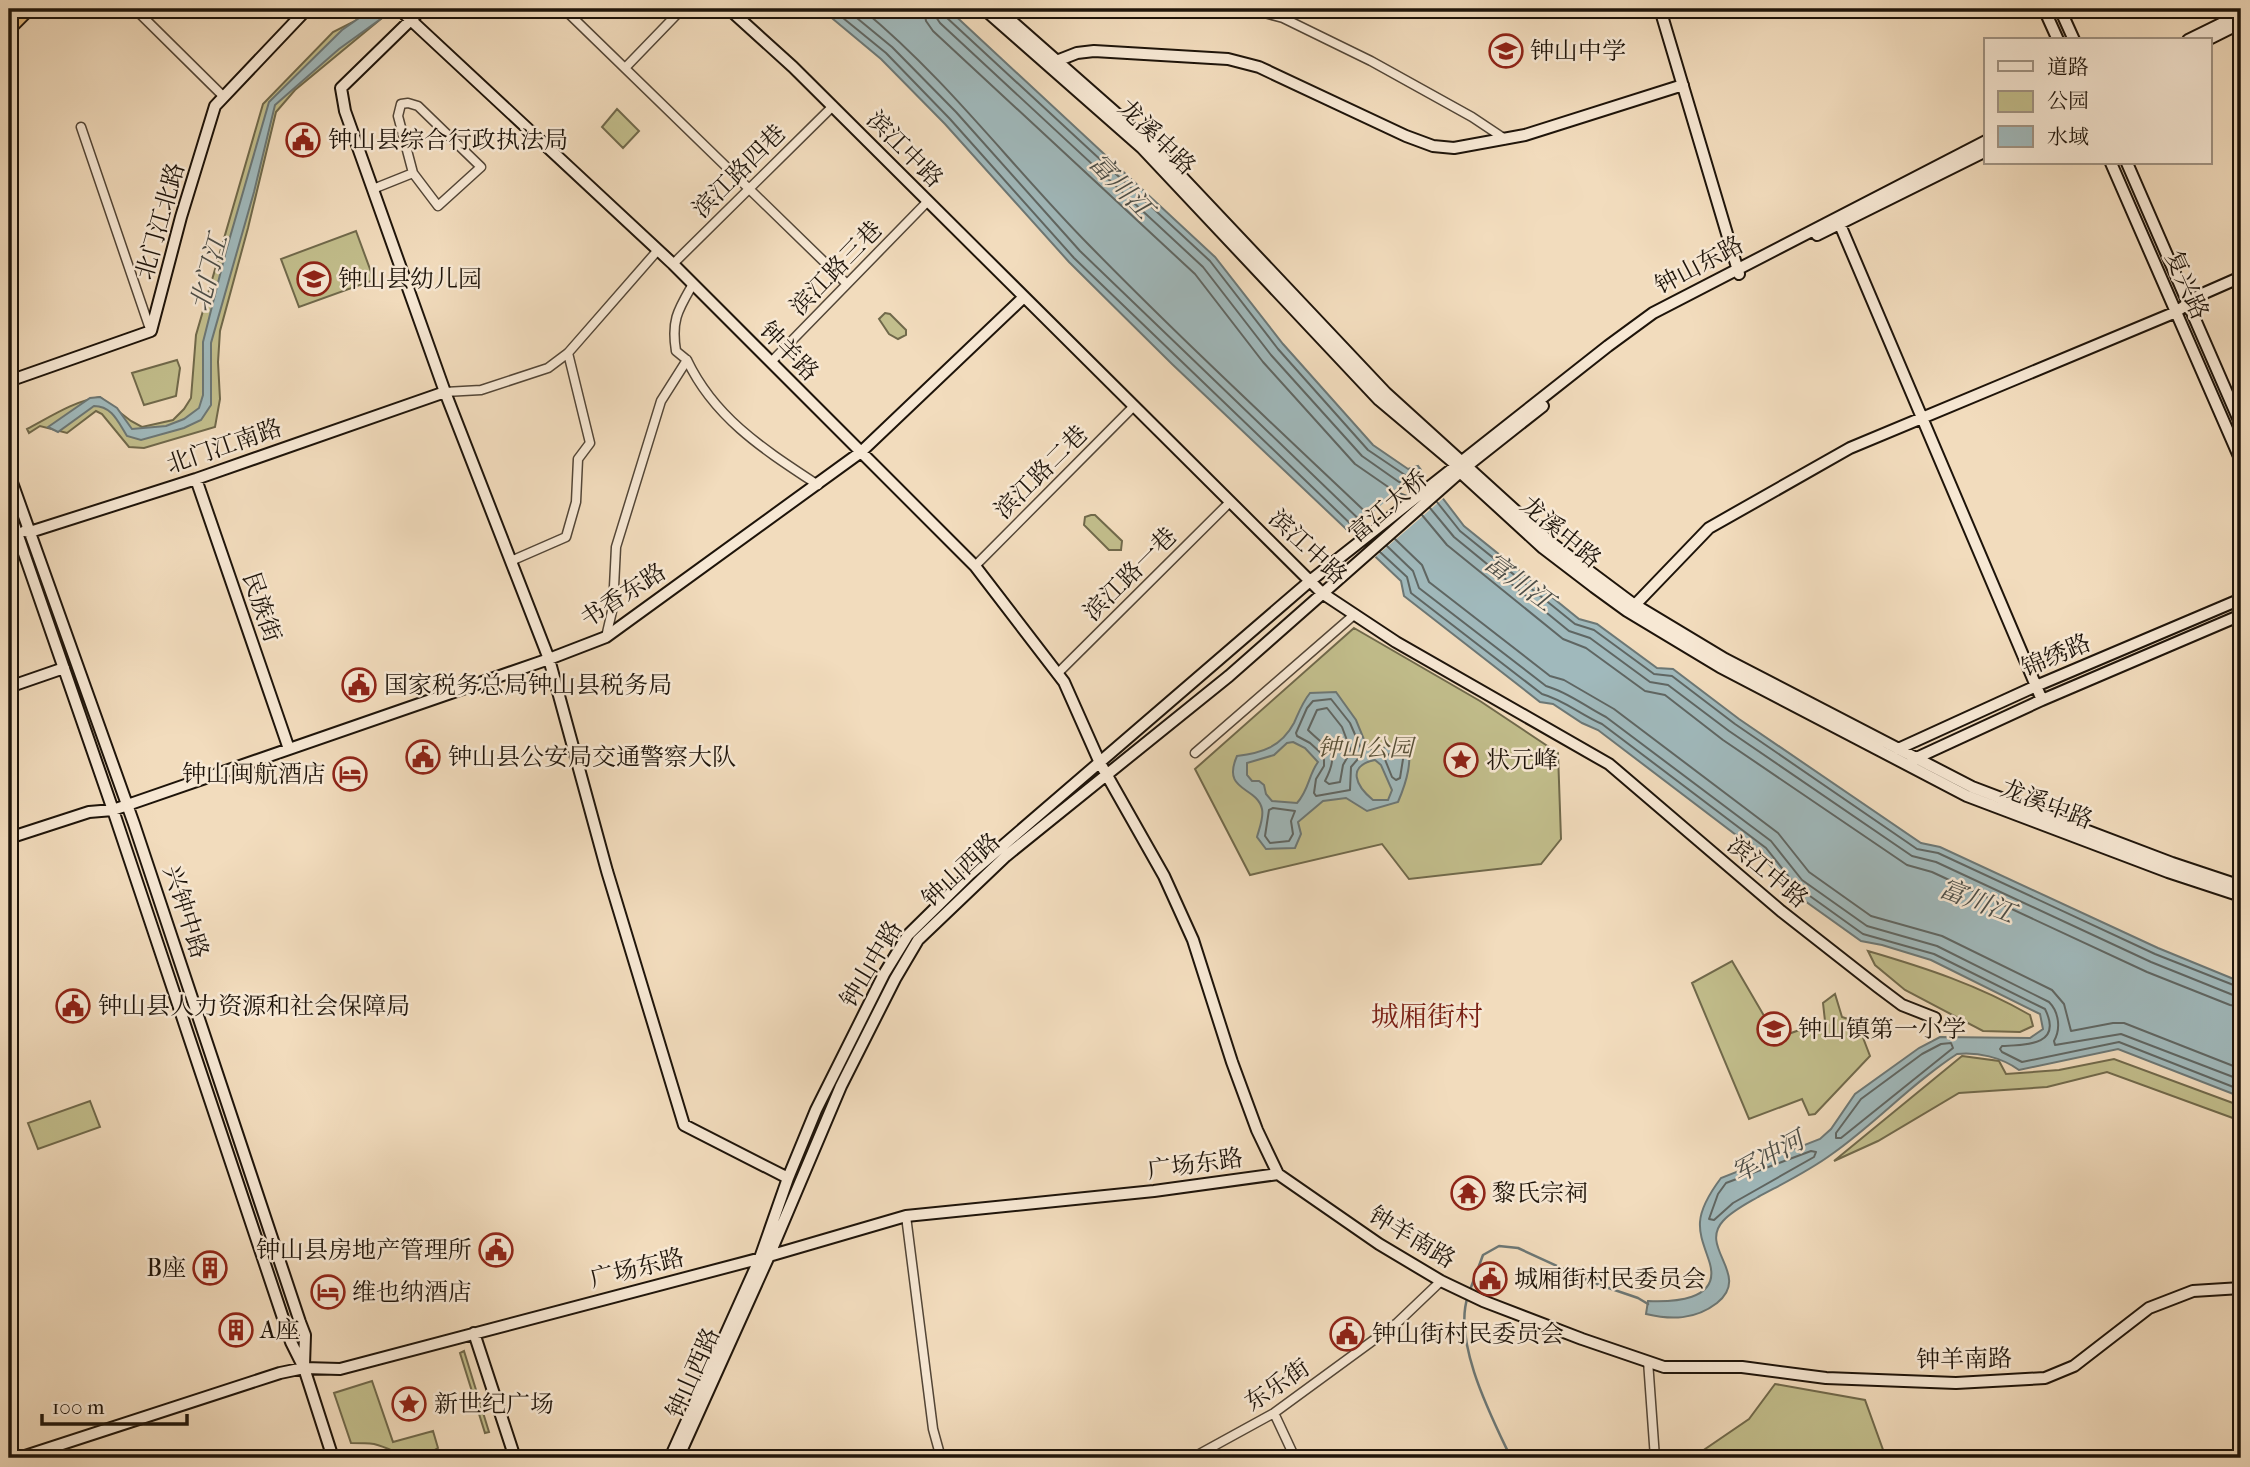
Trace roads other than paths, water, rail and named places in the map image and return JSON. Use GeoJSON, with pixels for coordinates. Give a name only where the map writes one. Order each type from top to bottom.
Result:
{"type":"FeatureCollection","features":[{"type":"Feature","properties":{"kind":"highway"},"geometry":{"type":"LineString","coordinates":[[9,27],[27,9]]}},
{"type":"Feature","properties":{"kind":"main road","name":"北门江北路"},"geometry":{"type":"LineString","coordinates":[[151,331],[181,217],[215,106],[307,9]]}},
{"type":"Feature","properties":{"kind":"main road","name":"钟羊路"},"geometry":{"type":"LineString","coordinates":[[399,9],[673,264],[975,566],[1063,682],[1100,763]]}},
{"type":"Feature","properties":{"kind":"main road"},"geometry":{"type":"LineString","coordinates":[[422,9],[341,88],[345,111],[445,392],[549,659],[607,871],[684,1125],[788,1178]]}},
{"type":"Feature","properties":{"kind":"main road","name":"滨江中路"},"geometry":{"type":"LineString","coordinates":[[729,9],[833,106],[1322,593],[1462,681],[1609,764],[1781,911],[1878,987],[1902,1005],[1936,1018]]}},
{"type":"Feature","properties":{"kind":"main road","name":"龙溪中路"},"geometry":{"type":"LineString","coordinates":[[984,9],[1149,142],[1386,393],[1543,548],[1720,667],[1889,753],[1912,760],[2026,810],[2241,886]]}},
{"type":"Feature","properties":{"kind":"main road","name":"龙溪中路"},"geometry":{"type":"LineString","coordinates":[[998,9],[1052,63]]}},
{"type":"Feature","properties":{"kind":"main road"},"geometry":{"type":"LineString","coordinates":[[1660,9],[1739,272]]}},
{"type":"Feature","properties":{"kind":"main road"},"geometry":{"type":"LineString","coordinates":[[2043,9],[2056,38]]}},
{"type":"Feature","properties":{"kind":"main road"},"geometry":{"type":"LineString","coordinates":[[2060,9],[2073,38]]}},
{"type":"Feature","properties":{"kind":"main road"},"geometry":{"type":"LineString","coordinates":[[2192,38],[2241,14]]}},
{"type":"Feature","properties":{"kind":"main road"},"geometry":{"type":"LineString","coordinates":[[2211,38],[2241,23]]}},
{"type":"Feature","properties":{"kind":"main road"},"geometry":{"type":"LineString","coordinates":[[1052,63],[1077,53],[1094,51],[1228,59],[1287,78],[1406,136],[1433,146],[1454,148],[1525,135],[1683,85]]}},
{"type":"Feature","properties":{"kind":"main road","name":"钟山东路"},"geometry":{"type":"LineString","coordinates":[[1461,465],[1653,313],[1739,272],[1984,142]]}},
{"type":"Feature","properties":{"kind":"main road","name":"钟山东路"},"geometry":{"type":"LineString","coordinates":[[1838,220],[1984,152]]}},
{"type":"Feature","properties":{"kind":"main road","name":"复兴路"},"geometry":{"type":"LineString","coordinates":[[2111,164],[2241,461]]}},
{"type":"Feature","properties":{"kind":"main road","name":"复兴路"},"geometry":{"type":"LineString","coordinates":[[2127,164],[2241,425]]}},
{"type":"Feature","properties":{"kind":"main road"},"geometry":{"type":"LineString","coordinates":[[1838,220],[2042,700]]}},
{"type":"Feature","properties":{"kind":"main road"},"geometry":{"type":"LineString","coordinates":[[1632,608],[1709,528],[1850,448],[2176,312],[2188,303],[2241,277]]}},
{"type":"Feature","properties":{"kind":"main road","name":"书香东路"},"geometry":{"type":"LineString","coordinates":[[10,834],[89,811],[113,810],[606,637],[861,452],[1024,297]]}},
{"type":"Feature","properties":{"kind":"main road"},"geometry":{"type":"LineString","coordinates":[[9,381],[151,331]]}},
{"type":"Feature","properties":{"kind":"main road","name":"北门江南路"},"geometry":{"type":"LineString","coordinates":[[12,530],[30,532],[196,479],[445,392]]}},
{"type":"Feature","properties":{"kind":"main road","name":"富江大桥"},"geometry":{"type":"LineString","coordinates":[[1337,559],[1461,465]]}},
{"type":"Feature","properties":{"kind":"main road","name":"富江大桥"},"geometry":{"type":"LineString","coordinates":[[1343,573],[1461,465]]}},
{"type":"Feature","properties":{"kind":"main road","name":"兴钟中路"},"geometry":{"type":"LineString","coordinates":[[9,474],[127,805],[304,1335],[304,1368]]}},
{"type":"Feature","properties":{"kind":"main road","name":"民族街"},"geometry":{"type":"LineString","coordinates":[[196,479],[289,749]]}},
{"type":"Feature","properties":{"kind":"main road","name":"兴钟中路"},"geometry":{"type":"LineString","coordinates":[[9,510],[12,530],[64,668],[291,1342],[304,1368],[334,1458]]}},
{"type":"Feature","properties":{"kind":"main road","name":"钟山中路"},"geometry":{"type":"LineString","coordinates":[[670,1458],[764,1257],[788,1178],[828,1086],[884,974],[908,935],[970,874],[1337,559]]}},
{"type":"Feature","properties":{"kind":"main road","name":"钟山西路"},"geometry":{"type":"LineString","coordinates":[[678,1458],[841,1086],[895,979],[918,940],[1006,856],[1229,676],[1343,573]]}},
{"type":"Feature","properties":{"kind":"main road","name":"锦绣路"},"geometry":{"type":"LineString","coordinates":[[1889,753],[2241,598]]}},
{"type":"Feature","properties":{"kind":"main road","name":"龙溪中路"},"geometry":{"type":"LineString","coordinates":[[1632,608],[1900,749],[1912,760],[1967,796],[2168,872],[2241,896]]}},
{"type":"Feature","properties":{"kind":"main road","name":"锦绣路"},"geometry":{"type":"LineString","coordinates":[[1912,760],[2042,700],[2241,615]]}},
{"type":"Feature","properties":{"kind":"main road"},"geometry":{"type":"LineString","coordinates":[[9,687],[64,668]]}},
{"type":"Feature","properties":{"kind":"main road","name":"钟羊南路"},"geometry":{"type":"LineString","coordinates":[[1100,763],[1164,876],[1193,940],[1257,1130],[1278,1174],[1379,1244],[1441,1281],[1483,1301],[1664,1367],[1742,1367],[1826,1378],[1956,1383],[2045,1378],[2074,1366],[2149,1308],[2193,1291],[2241,1287]]}},
{"type":"Feature","properties":{"kind":"main road","name":"广场东路"},"geometry":{"type":"LineString","coordinates":[[19,1458],[255,1381],[304,1368],[340,1369],[764,1257],[906,1216],[1154,1191],[1278,1174]]}},
{"type":"Feature","properties":{"kind":"main road"},"geometry":{"type":"LineString","coordinates":[[474,1333],[515,1458]]}},
{"type":"Feature","properties":{"kind":"street"},"geometry":{"type":"LineString","coordinates":[[135,9],[224,97]]}},
{"type":"Feature","properties":{"kind":"street"},"geometry":{"type":"LineString","coordinates":[[564,9],[847,284]]}},
{"type":"Feature","properties":{"kind":"street"},"geometry":{"type":"LineString","coordinates":[[625,68],[682,9]]}},
{"type":"Feature","properties":{"kind":"street"},"geometry":{"type":"LineString","coordinates":[[1214,9],[1261,12],[1283,18],[1382,67],[1472,117],[1505,139]]}},
{"type":"Feature","properties":{"kind":"street"},"geometry":{"type":"LineString","coordinates":[[408,103],[418,107],[481,167],[438,206],[413,173],[398,117],[401,104],[408,103]]}},
{"type":"Feature","properties":{"kind":"street","name":"滨江路四巷"},"geometry":{"type":"LineString","coordinates":[[673,264],[833,106]]}},
{"type":"Feature","properties":{"kind":"street"},"geometry":{"type":"LineString","coordinates":[[81,127],[151,331]]}},
{"type":"Feature","properties":{"kind":"street"},"geometry":{"type":"LineString","coordinates":[[373,189],[413,173]]}},
{"type":"Feature","properties":{"kind":"street","name":"滨江路三巷"},"geometry":{"type":"LineString","coordinates":[[771,362],[928,201]]}},
{"type":"Feature","properties":{"kind":"street"},"geometry":{"type":"LineString","coordinates":[[445,392],[481,390],[548,368],[568,353],[658,250]]}},
{"type":"Feature","properties":{"kind":"street"},"geometry":{"type":"LineString","coordinates":[[693,284],[676,314],[673,330],[676,351],[687,360],[698,384],[731,422],[764,450],[818,485]]}},
{"type":"Feature","properties":{"kind":"street"},"geometry":{"type":"LineString","coordinates":[[511,561],[566,537],[576,502],[578,459],[590,443],[568,353]]}},
{"type":"Feature","properties":{"kind":"street"},"geometry":{"type":"LineString","coordinates":[[606,637],[612,607],[616,547],[661,401],[687,360]]}},
{"type":"Feature","properties":{"kind":"street","name":"滨江路二巷"},"geometry":{"type":"LineString","coordinates":[[975,566],[1134,406]]}},
{"type":"Feature","properties":{"kind":"street","name":"滨江路一巷"},"geometry":{"type":"LineString","coordinates":[[1057,674],[1230,502]]}},
{"type":"Feature","properties":{"kind":"street"},"geometry":{"type":"LineString","coordinates":[[1195,753],[1355,614]]}},
{"type":"Feature","properties":{"kind":"street"},"geometry":{"type":"LineString","coordinates":[[906,1216],[933,1429],[941,1458]]}},
{"type":"Feature","properties":{"kind":"street","name":"东乐街"},"geometry":{"type":"LineString","coordinates":[[1192,1458],[1274,1413],[1397,1323],[1441,1281]]}},
{"type":"Feature","properties":{"kind":"street"},"geometry":{"type":"LineString","coordinates":[[1648,1361],[1654,1458]]}},
{"type":"Feature","properties":{"kind":"street"},"geometry":{"type":"LineString","coordinates":[[1274,1413],[1295,1458]]}},
{"type":"Feature","properties":{"kind":"water"},"geometry":{"type":"Polygon","coordinates":[[[372,9],[389,9],[382,18],[339,49],[275,105],[254,192],[211,343],[211,405],[201,420],[184,428],[141,440],[127,436],[110,412],[94,406],[58,432],[48,427],[90,398],[100,397],[117,408],[132,429],[166,426],[184,419],[199,408],[203,395],[203,342],[269,102],[342,30],[372,9]]]}},
{"type":"Feature","properties":{"kind":"water","name":"富川江"},"geometry":{"type":"Polygon","coordinates":[[[821,9],[948,9],[1215,257],[1283,344],[1373,445],[1408,469],[1418,466],[1464,526],[1579,619],[1597,624],[1657,668],[1673,669],[1739,719],[1921,843],[1940,847],[2158,948],[2241,982],[2241,1097],[2118,1049],[2019,1070],[1989,1056],[1957,1054],[1832,1154],[1739,1208],[1723,1221],[1717,1231],[1716,1241],[1729,1282],[1726,1293],[1717,1303],[1691,1316],[1665,1317],[1646,1314],[1648,1301],[1692,1297],[1708,1286],[1710,1264],[1700,1222],[1705,1204],[1721,1178],[1820,1139],[1831,1129],[1855,1094],[1919,1048],[1940,1037],[2030,1038],[2043,1029],[2040,1014],[1931,960],[1861,941],[1791,891],[1761,854],[1598,730],[1553,704],[1540,702],[1404,596],[1401,581],[1172,364],[1069,262],[945,124],[881,59],[821,9]]]}},
{"type":"Feature","properties":{"kind":"water"},"geometry":{"type":"Polygon","coordinates":[[[1336,692],[1356,720],[1365,742],[1373,752],[1407,739],[1409,763],[1406,778],[1398,802],[1367,811],[1346,798],[1323,801],[1298,822],[1301,834],[1295,848],[1266,849],[1257,837],[1262,809],[1254,796],[1237,783],[1233,768],[1237,756],[1263,751],[1283,738],[1310,693],[1336,692]],[[1293,742],[1287,743],[1274,755],[1247,763],[1247,775],[1252,781],[1259,781],[1264,785],[1266,794],[1272,801],[1297,803],[1318,762],[1305,748],[1293,742]],[[1375,760],[1360,767],[1357,777],[1362,789],[1373,800],[1388,800],[1392,790],[1381,765],[1375,760]]]}},
{"type":"Feature","properties":{"kind":"waterway","name":"军冲河"},"geometry":{"type":"LineString","coordinates":[[1470,1290],[1483,1255],[1499,1246],[1518,1248],[1648,1304]]}},
{"type":"Feature","properties":{"kind":"waterway","name":"军冲河"},"geometry":{"type":"LineString","coordinates":[[1468,1296],[1464,1314],[1465,1335],[1476,1379],[1511,1458]]}},
{"type":"Feature","properties":{"kind":"place","name":"钟山中学"},"geometry":{"type":"Point","coordinates":[1506,51]}},
{"type":"Feature","properties":{"kind":"place","name":"钟山县综合行政执法局"},"geometry":{"type":"Point","coordinates":[303,140]}},
{"type":"Feature","properties":{"kind":"place","name":"钟山县幼儿园"},"geometry":{"type":"Point","coordinates":[314,279]}},
{"type":"Feature","properties":{"kind":"place","name":"国家税务总局钟山县税务局"},"geometry":{"type":"Point","coordinates":[359,685]}},
{"type":"Feature","properties":{"kind":"place","name":"钟山县公安局交通警察大队"},"geometry":{"type":"Point","coordinates":[423,757]}},
{"type":"Feature","properties":{"kind":"place","name":"状元峰"},"geometry":{"type":"Point","coordinates":[1461,760]}},
{"type":"Feature","properties":{"kind":"place","name":"钟山闽航酒店"},"geometry":{"type":"Point","coordinates":[350,774]}},
{"type":"Feature","properties":{"kind":"place","name":"钟山县人力资源和社会保障局"},"geometry":{"type":"Point","coordinates":[73,1006]}},
{"type":"Feature","properties":{"kind":"place","name":"钟山镇第一小学"},"geometry":{"type":"Point","coordinates":[1774,1029]}},
{"type":"Feature","properties":{"kind":"place","name":"黎氏宗祠"},"geometry":{"type":"Point","coordinates":[1468,1193]}},
{"type":"Feature","properties":{"kind":"place","name":"钟山县房地产管理所"},"geometry":{"type":"Point","coordinates":[496,1250]}},
{"type":"Feature","properties":{"kind":"place","name":"B座"},"geometry":{"type":"Point","coordinates":[210,1268]}},
{"type":"Feature","properties":{"kind":"place","name":"城厢街村民委员会"},"geometry":{"type":"Point","coordinates":[1490,1279]}},
{"type":"Feature","properties":{"kind":"place","name":"维也纳酒店"},"geometry":{"type":"Point","coordinates":[328,1292]}},
{"type":"Feature","properties":{"kind":"place","name":"A座"},"geometry":{"type":"Point","coordinates":[236,1330]}},
{"type":"Feature","properties":{"kind":"place","name":"钟山街村民委员会"},"geometry":{"type":"Point","coordinates":[1347,1334]}},
{"type":"Feature","properties":{"kind":"place","name":"新世纪广场"},"geometry":{"type":"Point","coordinates":[409,1404]}},
{"type":"Feature","properties":{"kind":"district","name":"城厢街村"},"geometry":{"type":"Point","coordinates":[1427,1016]}},
{"type":"Feature","properties":{"kind":"water label","name":"北门江"},"geometry":{"type":"Point","coordinates":[209,273]}},
{"type":"Feature","properties":{"kind":"park label","name":"钟山公园"},"geometry":{"type":"Point","coordinates":[1365,748]}}]}
